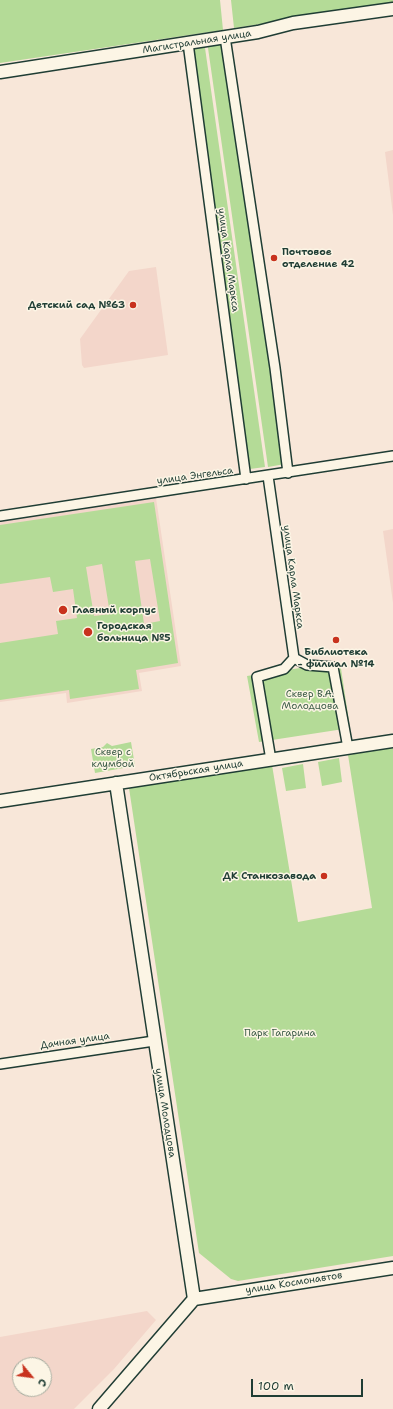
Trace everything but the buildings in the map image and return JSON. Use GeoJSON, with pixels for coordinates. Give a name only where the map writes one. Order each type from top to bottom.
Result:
{"type":"FeatureCollection","features":[{"type":"Feature","properties":{"kind":"street","name":"Магистральная улица"},"geometry":{"type":"LineString","coordinates":[[0,72],[258,32],[293,23],[393,9]]}},
{"type":"Feature","properties":{"kind":"street"},"geometry":{"type":"LineString","coordinates":[[226,37],[275,368],[288,473]]}},
{"type":"Feature","properties":{"kind":"street","name":"улица Карла Маркса"},"geometry":{"type":"LineString","coordinates":[[188,43],[246,480]]}},
{"type":"Feature","properties":{"kind":"street","name":"улица Энгельса"},"geometry":{"type":"LineString","coordinates":[[0,516],[246,480],[393,456]]}},
{"type":"Feature","properties":{"kind":"street","name":"улица Карла Маркса"},"geometry":{"type":"LineString","coordinates":[[268,476],[294,658]]}},
{"type":"Feature","properties":{"kind":"street"},"geometry":{"type":"LineString","coordinates":[[270,760],[257,677],[284,669],[294,658],[307,665],[333,667],[348,748]]}},
{"type":"Feature","properties":{"kind":"street","name":"Октябрьская улица"},"geometry":{"type":"LineString","coordinates":[[0,802],[116,783],[393,742]]}},
{"type":"Feature","properties":{"kind":"street","name":"улица Молодцова"},"geometry":{"type":"LineString","coordinates":[[116,783],[140,932],[154,1041],[194,1299]]}},
{"type":"Feature","properties":{"kind":"street","name":"Дачная улица"},"geometry":{"type":"LineString","coordinates":[[0,1064],[154,1041]]}},
{"type":"Feature","properties":{"kind":"street","name":"улица Космонавтов"},"geometry":{"type":"LineString","coordinates":[[194,1299],[393,1268]]}},
{"type":"Feature","properties":{"kind":"street"},"geometry":{"type":"LineString","coordinates":[[99,1409],[194,1299]]}},
{"type":"Feature","properties":{"kind":"shaded area"},"geometry":{"type":"Polygon","coordinates":[[[393,150],[393,215],[385,152],[393,150]]]}},
{"type":"Feature","properties":{"kind":"shaded area","name":"Детский сад №63"},"geometry":{"type":"Polygon","coordinates":[[[156,267],[168,355],[84,368],[82,365],[80,339],[129,271],[156,267]]]}},
{"type":"Feature","properties":{"kind":"shaded area","name":"Городская больница №5"},"geometry":{"type":"Polygon","coordinates":[[[156,498],[181,666],[139,673],[142,691],[67,703],[66,693],[0,702],[0,522],[156,498]]]}},
{"type":"Feature","properties":{"kind":"shaded area"},"geometry":{"type":"Polygon","coordinates":[[[393,529],[393,603],[383,531],[393,529]]]}},
{"type":"Feature","properties":{"kind":"shaded area"},"geometry":{"type":"Polygon","coordinates":[[[147,1311],[156,1320],[114,1369],[74,1409],[0,1409],[0,1337],[147,1311]]]}},
{"type":"Feature","properties":{"kind":"green space"},"geometry":{"type":"Polygon","coordinates":[[[0,0],[220,0],[223,30],[0,63],[0,0]]]}},
{"type":"Feature","properties":{"kind":"green space"},"geometry":{"type":"Polygon","coordinates":[[[231,0],[393,0],[393,4],[234,28],[231,0]]]}},
{"type":"Feature","properties":{"kind":"green space"},"geometry":{"type":"Polygon","coordinates":[[[225,38],[285,464],[268,467],[207,41],[225,38]]]}},
{"type":"Feature","properties":{"kind":"green space"},"geometry":{"type":"Polygon","coordinates":[[[204,41],[265,467],[250,469],[189,44],[204,41]]]}},
{"type":"Feature","properties":{"kind":"green space","name":"Городская больница №5"},"geometry":{"type":"Polygon","coordinates":[[[154,502],[178,663],[136,670],[139,689],[70,699],[69,690],[0,700],[0,643],[58,634],[56,621],[77,618],[73,589],[53,592],[50,577],[0,584],[0,525],[154,502]],[[150,559],[135,561],[144,624],[160,621],[150,559]],[[102,564],[86,567],[94,616],[110,614],[102,564]]]}},
{"type":"Feature","properties":{"kind":"green space","name":"Сквер В.А. Молодцова"},"geometry":{"type":"Polygon","coordinates":[[[340,662],[350,728],[259,742],[247,676],[340,662]]]}},
{"type":"Feature","properties":{"kind":"green space","name":"Сквер с клумбой"},"geometry":{"type":"Polygon","coordinates":[[[131,742],[135,766],[95,773],[91,749],[103,747],[107,743],[112,746],[131,742]]]}},
{"type":"Feature","properties":{"kind":"green space","name":"Парк Гагарина"},"geometry":{"type":"Polygon","coordinates":[[[393,748],[393,1256],[238,1281],[231,1279],[199,1253],[129,788],[272,765],[298,922],[372,908],[348,755],[393,748]]]}},
{"type":"Feature","properties":{"kind":"green space"},"geometry":{"type":"Polygon","coordinates":[[[339,758],[342,782],[322,786],[318,762],[339,758]]]}},
{"type":"Feature","properties":{"kind":"green space"},"geometry":{"type":"Polygon","coordinates":[[[303,764],[306,788],[286,791],[282,768],[303,764]]]}},
{"type":"Feature","properties":{"kind":"place","name":"Почтовое отделение 42"},"geometry":{"type":"Point","coordinates":[274,258]}},
{"type":"Feature","properties":{"kind":"place","name":"Детский сад №63"},"geometry":{"type":"Point","coordinates":[133,305]}},
{"type":"Feature","properties":{"kind":"place","name":"Главный корпус"},"geometry":{"type":"Point","coordinates":[63,610]}},
{"type":"Feature","properties":{"kind":"place","name":"Городская больница №5"},"geometry":{"type":"Point","coordinates":[88,632]}},
{"type":"Feature","properties":{"kind":"place","name":"Библиотека - филиал №14"},"geometry":{"type":"Point","coordinates":[336,640]}},
{"type":"Feature","properties":{"kind":"place","name":"ДК Станкозавода"},"geometry":{"type":"Point","coordinates":[324,876]}}]}
